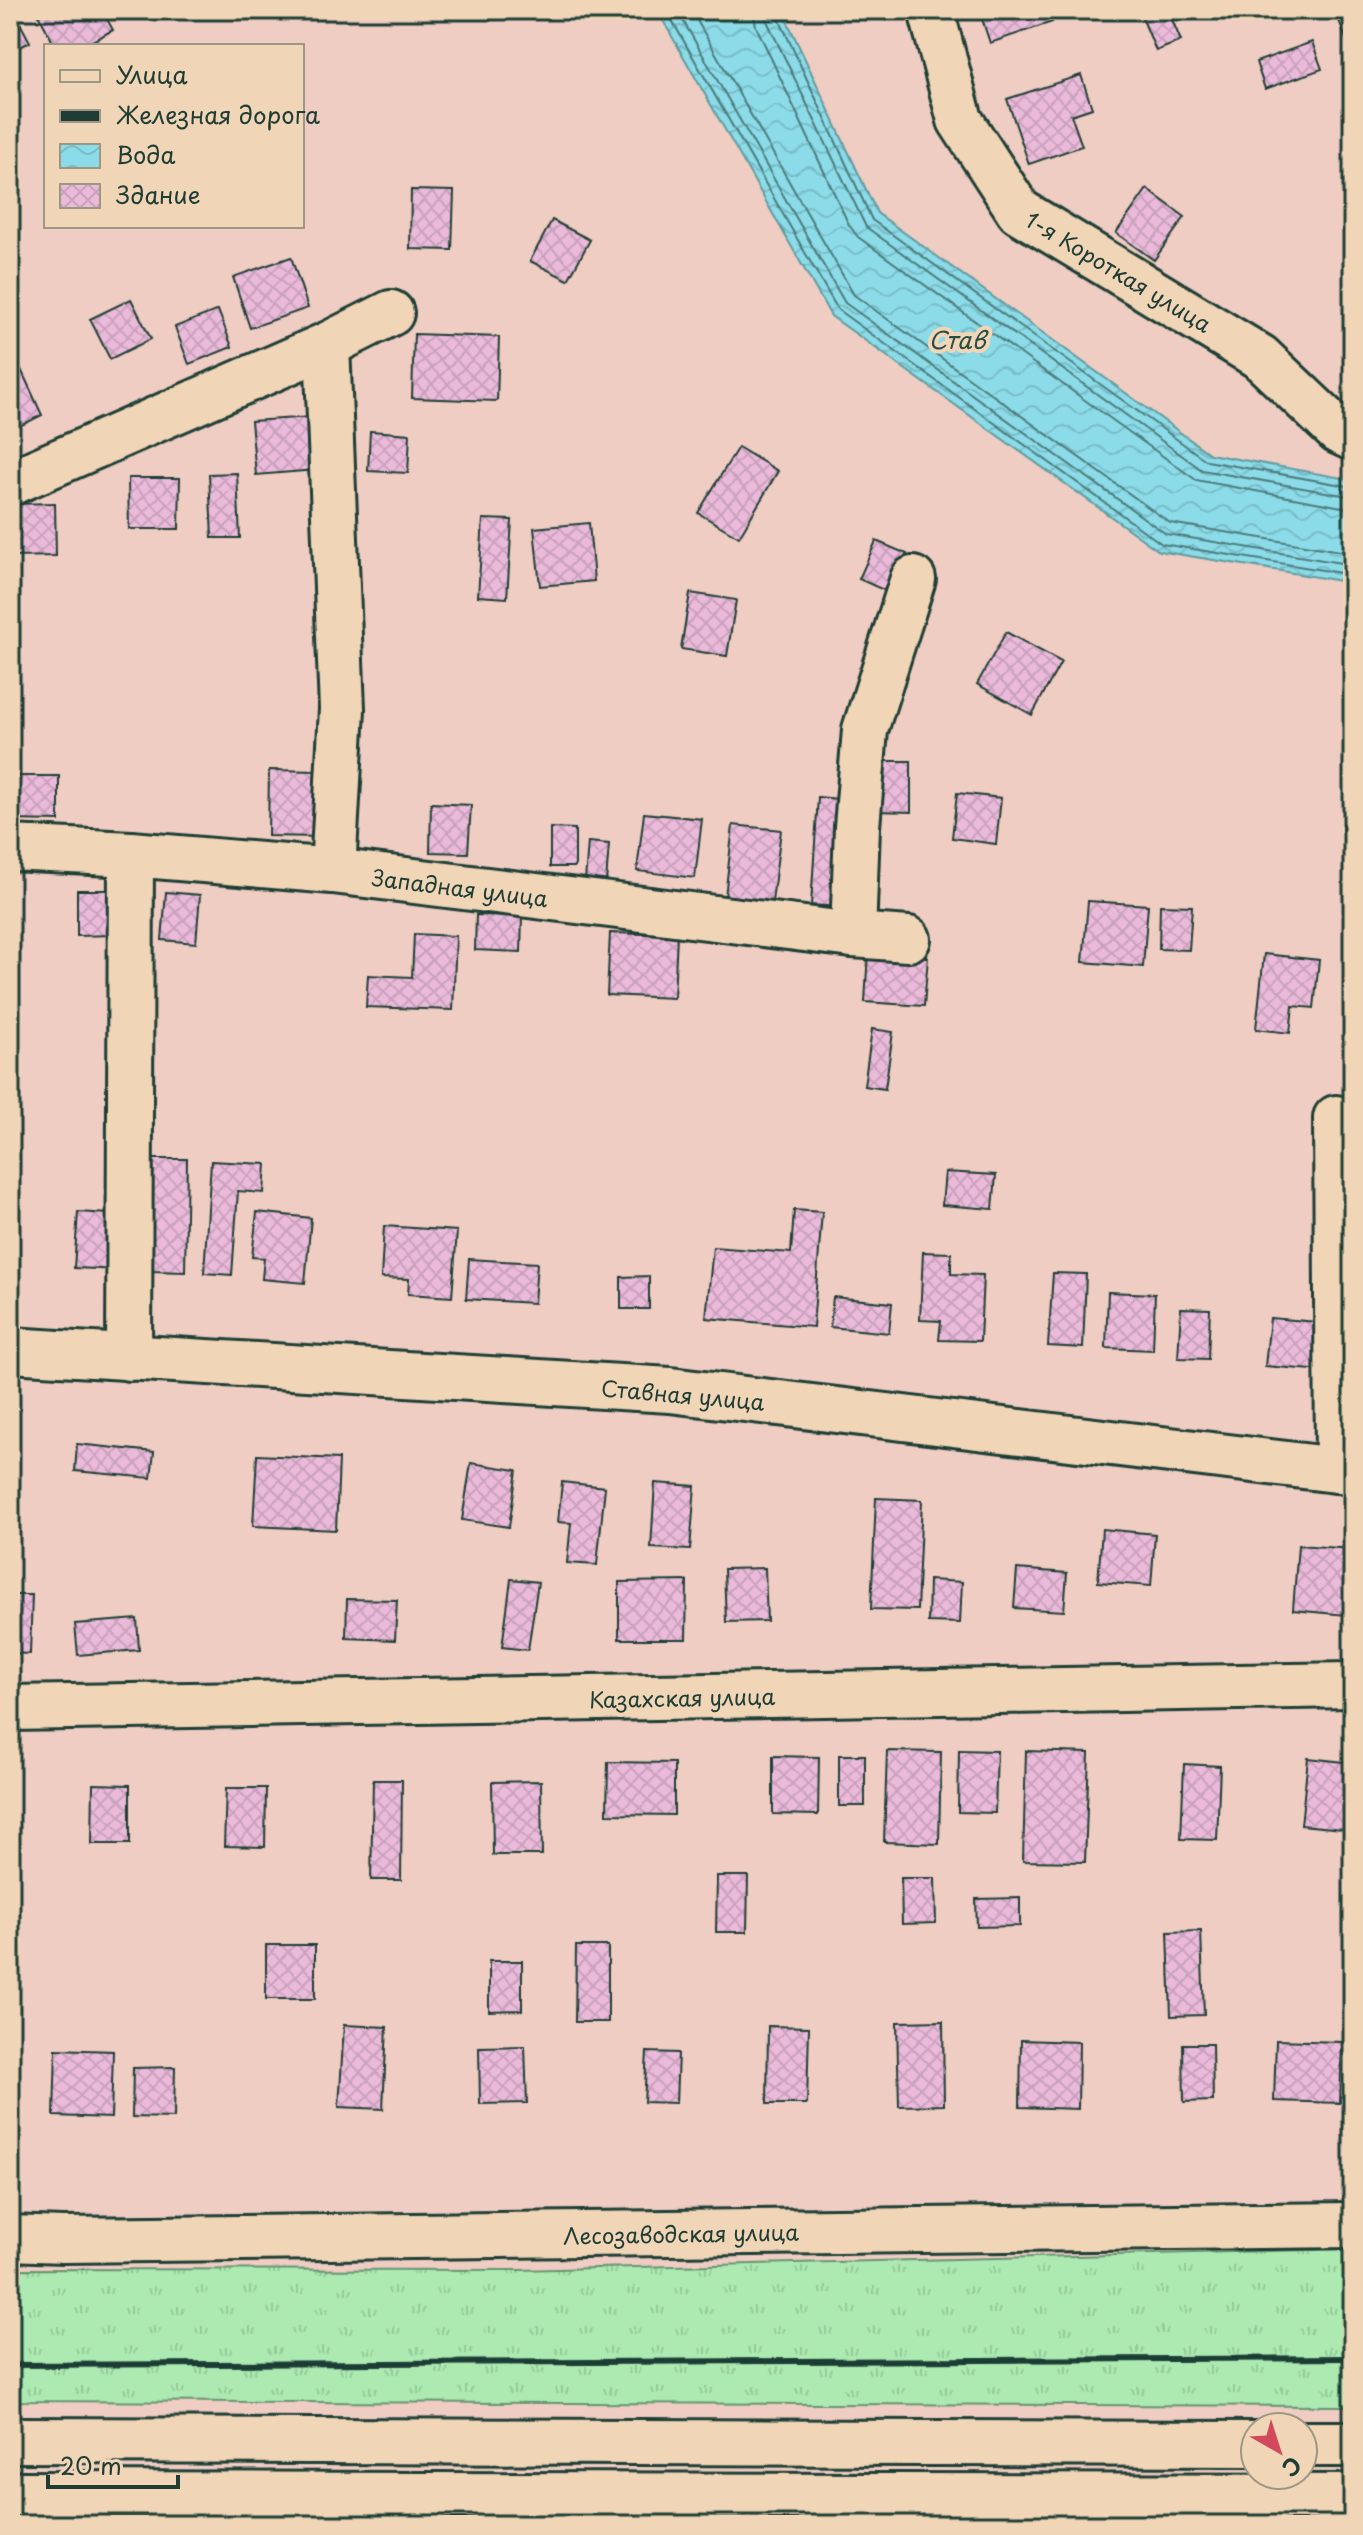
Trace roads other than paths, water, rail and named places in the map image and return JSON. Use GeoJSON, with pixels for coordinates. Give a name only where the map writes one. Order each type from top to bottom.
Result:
{"type":"FeatureCollection","features":[{"type":"Feature","properties":{"kind":"street","name":"1-я Короткая улица"},"geometry":{"type":"LineString","coordinates":[[931,10],[960,120],[1019,211],[1260,357],[1338,431],[1353,438]]}},
{"type":"Feature","properties":{"kind":"street"},"geometry":{"type":"LineString","coordinates":[[10,483],[327,345],[391,313]]}},
{"type":"Feature","properties":{"kind":"street"},"geometry":{"type":"LineString","coordinates":[[327,345],[342,709],[333,871]]}},
{"type":"Feature","properties":{"kind":"street"},"geometry":{"type":"LineString","coordinates":[[853,935],[865,730],[913,579]]}},
{"type":"Feature","properties":{"kind":"street","name":"Западная улица"},"geometry":{"type":"LineString","coordinates":[[10,848],[131,854],[333,871],[853,935],[908,939]]}},
{"type":"Feature","properties":{"kind":"street"},"geometry":{"type":"LineString","coordinates":[[129,1358],[131,854]]}},
{"type":"Feature","properties":{"kind":"street"},"geometry":{"type":"LineString","coordinates":[[1336,1118],[1346,1471]]}},
{"type":"Feature","properties":{"kind":"street","name":"Ставная улица"},"geometry":{"type":"LineString","coordinates":[[10,1350],[670,1390],[1346,1471]]}},
{"type":"Feature","properties":{"kind":"street","name":"Казахская улица"},"geometry":{"type":"LineString","coordinates":[[10,1708],[1353,1685]]}},
{"type":"Feature","properties":{"kind":"street","name":"Лесозаводская улица"},"geometry":{"type":"LineString","coordinates":[[10,2238],[63,2240],[1353,2225]]}},
{"type":"Feature","properties":{"kind":"street"},"geometry":{"type":"LineString","coordinates":[[10,2440],[1239,2444]]}},
{"type":"Feature","properties":{"kind":"street"},"geometry":{"type":"LineString","coordinates":[[1319,2444],[1353,2444]]}},
{"type":"Feature","properties":{"kind":"street"},"geometry":{"type":"LineString","coordinates":[[10,2494],[1353,2497]]}},
{"type":"Feature","properties":{"kind":"water","name":"Став"},"geometry":{"type":"Polygon","coordinates":[[[657,10],[782,10],[877,213],[1210,454],[1353,480],[1353,583],[1159,551],[831,316],[657,10]]]}},
{"type":"Feature","properties":{"kind":"railway"},"geometry":{"type":"LineString","coordinates":[[10,2365],[1353,2358]]}}]}
